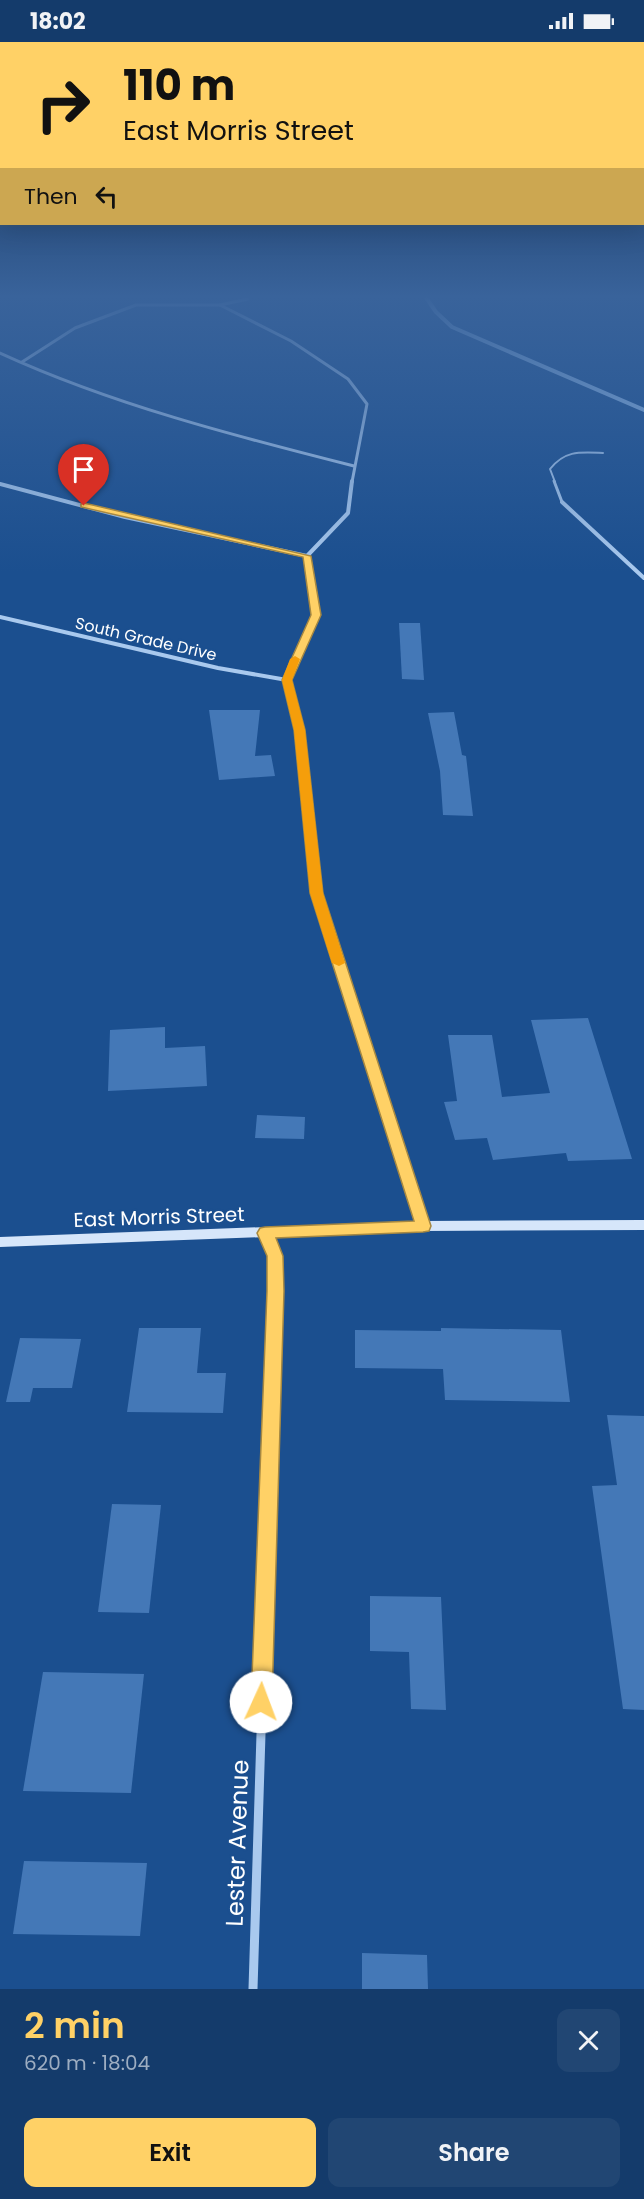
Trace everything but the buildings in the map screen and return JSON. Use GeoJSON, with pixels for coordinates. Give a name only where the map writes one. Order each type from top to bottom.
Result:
{"type":"FeatureCollection","features":[{"type":"Feature","properties":{"kind":"main road","name":"East Morris Street"},"geometry":{"type":"LineString","coordinates":[[0,1242],[423,1226],[644,1225]]}},
{"type":"Feature","properties":{"kind":"street"},"geometry":{"type":"LineString","coordinates":[[95,390],[220,432],[354,466]]}},
{"type":"Feature","properties":{"kind":"street"},"geometry":{"type":"LineString","coordinates":[[307,556],[348,513],[354,466],[367,404],[356,390]]}},
{"type":"Feature","properties":{"kind":"street"},"geometry":{"type":"LineString","coordinates":[[0,484],[125,516],[307,556]]}},
{"type":"Feature","properties":{"kind":"street"},"geometry":{"type":"LineString","coordinates":[[562,502],[644,578]]}},
{"type":"Feature","properties":{"kind":"street"},"geometry":{"type":"LineString","coordinates":[[307,556],[316,615],[287,680],[299,730],[316,893],[423,1226]]}},
{"type":"Feature","properties":{"kind":"street","name":"South Grade Drive"},"geometry":{"type":"LineString","coordinates":[[0,617],[218,668],[287,680]]}},
{"type":"Feature","properties":{"kind":"street","name":"Lester Avenue"},"geometry":{"type":"LineString","coordinates":[[253,1989],[275,1291],[275,1256],[265,1233]]}},
{"type":"Feature","properties":{"kind":"lane"},"geometry":{"type":"LineString","coordinates":[[562,502],[550,469],[559,456],[574,452],[603,453]]}},
{"type":"Feature","properties":{"kind":"waterway"},"geometry":{"type":"LineString","coordinates":[[597,390],[644,410]]}},
{"type":"Feature","properties":{"kind":"slow traffic"},"geometry":{"type":"LineString","coordinates":[[295,659],[287,680],[299,730],[316,893],[339,963]]}},
{"type":"Feature","properties":{"kind":"route"},"geometry":{"type":"LineString","coordinates":[[84,506],[307,556],[316,615],[287,680],[299,730],[316,893],[423,1226],[265,1233],[275,1256],[275,1291],[261,1702]]}}]}
